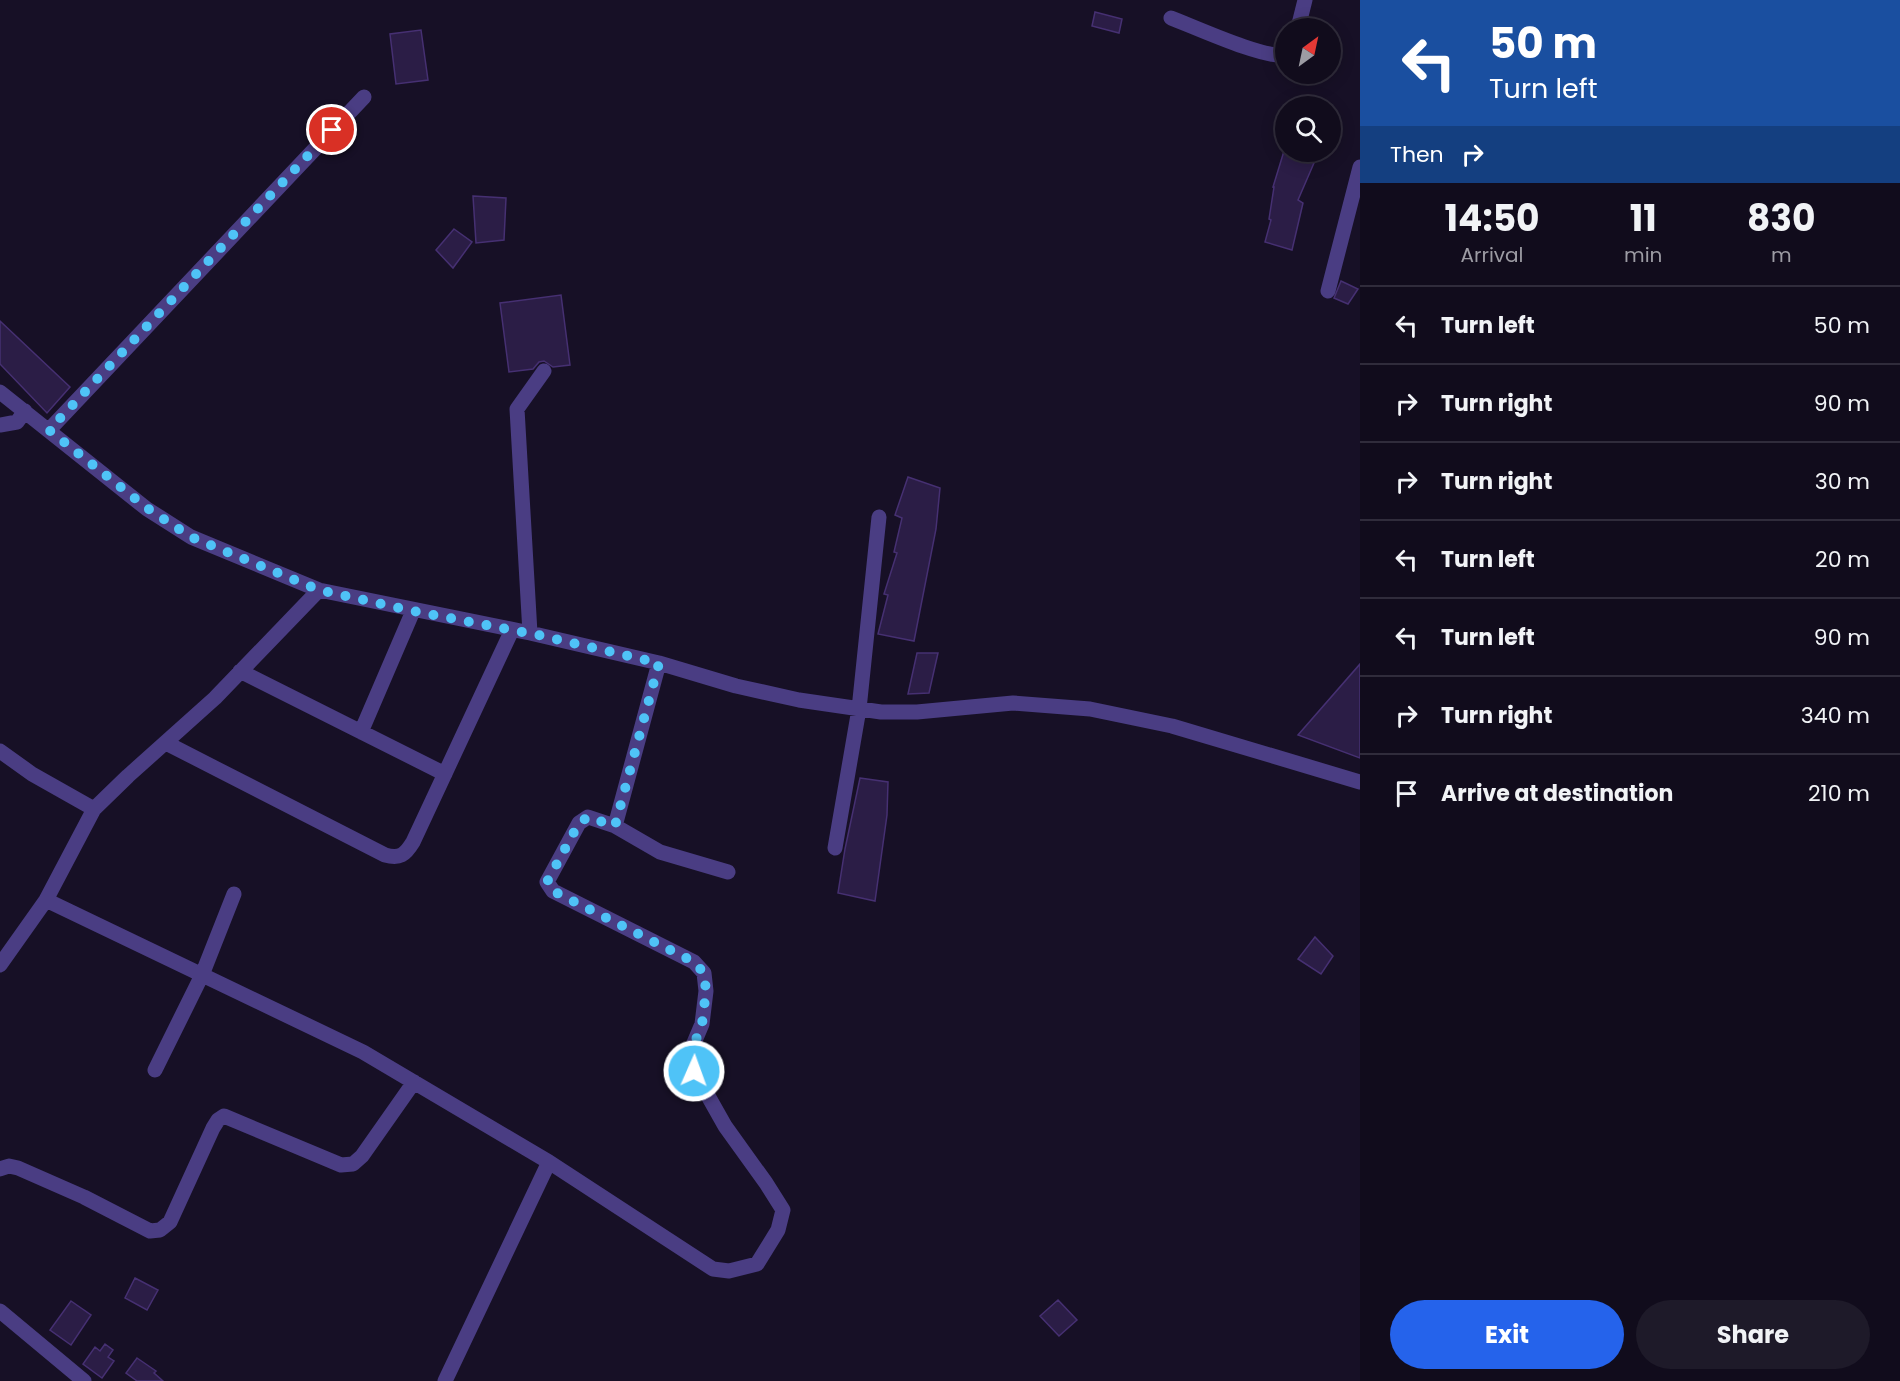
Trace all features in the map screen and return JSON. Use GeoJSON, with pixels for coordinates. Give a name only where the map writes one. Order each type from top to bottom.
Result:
{"type":"FeatureCollection","features":[{"type":"Feature","properties":{"kind":"street"},"geometry":{"type":"LineString","coordinates":[[1300,18],[1305,0]]}},
{"type":"Feature","properties":{"kind":"street"},"geometry":{"type":"LineString","coordinates":[[1171,18],[1262,53],[1275,55]]}},
{"type":"Feature","properties":{"kind":"street"},"geometry":{"type":"LineString","coordinates":[[49,430],[364,97]]}},
{"type":"Feature","properties":{"kind":"street"},"geometry":{"type":"LineString","coordinates":[[1328,291],[1360,167]]}},
{"type":"Feature","properties":{"kind":"street"},"geometry":{"type":"LineString","coordinates":[[530,633],[517,409],[544,371]]}},
{"type":"Feature","properties":{"kind":"street"},"geometry":{"type":"LineString","coordinates":[[0,392],[147,508],[191,537],[319,590],[413,611],[530,633],[659,663],[736,686],[799,700],[859,709],[917,712],[1014,704],[1090,710],[1172,726],[1360,782]]}},
{"type":"Feature","properties":{"kind":"street"},"geometry":{"type":"LineString","coordinates":[[0,425],[17,422],[25,411]]}},
{"type":"Feature","properties":{"kind":"street"},"geometry":{"type":"LineString","coordinates":[[835,848],[859,709],[879,517]]}},
{"type":"Feature","properties":{"kind":"street"},"geometry":{"type":"LineString","coordinates":[[0,965],[46,900],[94,809],[240,671],[319,590]]}},
{"type":"Feature","properties":{"kind":"street"},"geometry":{"type":"LineString","coordinates":[[361,732],[413,611]]}},
{"type":"Feature","properties":{"kind":"street"},"geometry":{"type":"LineString","coordinates":[[166,743],[385,855],[396,858],[406,853],[413,842],[512,630]]}},
{"type":"Feature","properties":{"kind":"street"},"geometry":{"type":"LineString","coordinates":[[615,826],[659,663]]}},
{"type":"Feature","properties":{"kind":"street"},"geometry":{"type":"LineString","coordinates":[[240,671],[445,774]]}},
{"type":"Feature","properties":{"kind":"street"},"geometry":{"type":"LineString","coordinates":[[0,752],[32,774],[94,809]]}},
{"type":"Feature","properties":{"kind":"street"},"geometry":{"type":"LineString","coordinates":[[46,900],[363,1052],[549,1162],[713,1269],[729,1271],[757,1264],[778,1230],[783,1210],[726,1126],[694,1071],[692,1050],[702,1024],[706,991],[704,973],[694,962],[553,891],[547,882],[579,823],[588,817],[615,826],[660,852],[728,872]]}},
{"type":"Feature","properties":{"kind":"street"},"geometry":{"type":"LineString","coordinates":[[155,1070],[202,975],[234,894]]}},
{"type":"Feature","properties":{"kind":"street"},"geometry":{"type":"LineString","coordinates":[[0,1169],[9,1166],[18,1168],[84,1197],[150,1231],[160,1230],[170,1222],[213,1128],[224,1116],[341,1165],[353,1164],[363,1156],[414,1082]]}},
{"type":"Feature","properties":{"kind":"street"},"geometry":{"type":"LineString","coordinates":[[445,1381],[549,1162]]}},
{"type":"Feature","properties":{"kind":"street"},"geometry":{"type":"LineString","coordinates":[[0,1311],[84,1381]]}},
{"type":"Feature","properties":{"kind":"building"},"geometry":{"type":"Polygon","coordinates":[[[1095,12],[1122,19],[1119,33],[1092,26],[1095,12]]]}},
{"type":"Feature","properties":{"kind":"building"},"geometry":{"type":"Polygon","coordinates":[[[421,30],[428,80],[396,84],[390,34],[421,30]]]}},
{"type":"Feature","properties":{"kind":"building"},"geometry":{"type":"Polygon","coordinates":[[[1281,162],[1314,163],[1298,200],[1303,203],[1292,250],[1265,242],[1271,220],[1269,219],[1273,187],[1281,162]]]}},
{"type":"Feature","properties":{"kind":"building"},"geometry":{"type":"Polygon","coordinates":[[[473,196],[506,198],[504,240],[476,243],[473,196]]]}},
{"type":"Feature","properties":{"kind":"building"},"geometry":{"type":"Polygon","coordinates":[[[454,229],[472,242],[453,268],[436,250],[454,229]]]}},
{"type":"Feature","properties":{"kind":"building"},"geometry":{"type":"Polygon","coordinates":[[[1341,281],[1358,289],[1348,304],[1334,298],[1341,281]]]}},
{"type":"Feature","properties":{"kind":"building"},"geometry":{"type":"Polygon","coordinates":[[[561,295],[570,365],[553,367],[544,361],[539,362],[533,369],[509,372],[500,303],[561,295]]]}},
{"type":"Feature","properties":{"kind":"building"},"geometry":{"type":"Polygon","coordinates":[[[0,321],[70,387],[47,413],[0,364],[0,321]]]}},
{"type":"Feature","properties":{"kind":"building"},"geometry":{"type":"Polygon","coordinates":[[[908,477],[940,488],[936,529],[914,641],[878,634],[888,595],[884,594],[897,553],[894,552],[902,518],[895,515],[908,477]]]}},
{"type":"Feature","properties":{"kind":"building"},"geometry":{"type":"Polygon","coordinates":[[[917,653],[938,653],[929,693],[908,694],[917,653]]]}},
{"type":"Feature","properties":{"kind":"building"},"geometry":{"type":"Polygon","coordinates":[[[1360,664],[1360,758],[1298,735],[1360,664]]]}},
{"type":"Feature","properties":{"kind":"building"},"geometry":{"type":"Polygon","coordinates":[[[860,778],[888,782],[887,815],[875,901],[838,893],[860,778]]]}},
{"type":"Feature","properties":{"kind":"building"},"geometry":{"type":"Polygon","coordinates":[[[1315,937],[1333,956],[1321,974],[1298,959],[1315,937]]]}},
{"type":"Feature","properties":{"kind":"building"},"geometry":{"type":"Polygon","coordinates":[[[135,1278],[158,1290],[147,1310],[125,1298],[135,1278]]]}},
{"type":"Feature","properties":{"kind":"building"},"geometry":{"type":"Polygon","coordinates":[[[1058,1300],[1077,1320],[1059,1336],[1040,1316],[1058,1300]]]}},
{"type":"Feature","properties":{"kind":"building"},"geometry":{"type":"Polygon","coordinates":[[[71,1301],[91,1315],[71,1345],[50,1330],[71,1301]]]}},
{"type":"Feature","properties":{"kind":"building"},"geometry":{"type":"Polygon","coordinates":[[[105,1344],[113,1350],[108,1357],[114,1361],[102,1378],[83,1364],[95,1347],[100,1351],[105,1344]]]}},
{"type":"Feature","properties":{"kind":"building"},"geometry":{"type":"Polygon","coordinates":[[[137,1358],[156,1371],[154,1373],[163,1381],[137,1381],[126,1373],[137,1358]]]}},
{"type":"Feature","properties":{"kind":"route"},"geometry":{"type":"LineString","coordinates":[[332,130],[49,430],[147,508],[191,537],[319,590],[538,635],[659,663],[615,826],[588,817],[579,823],[547,882],[553,891],[694,962],[704,973],[706,991],[702,1024],[692,1050],[694,1071]]}}]}
